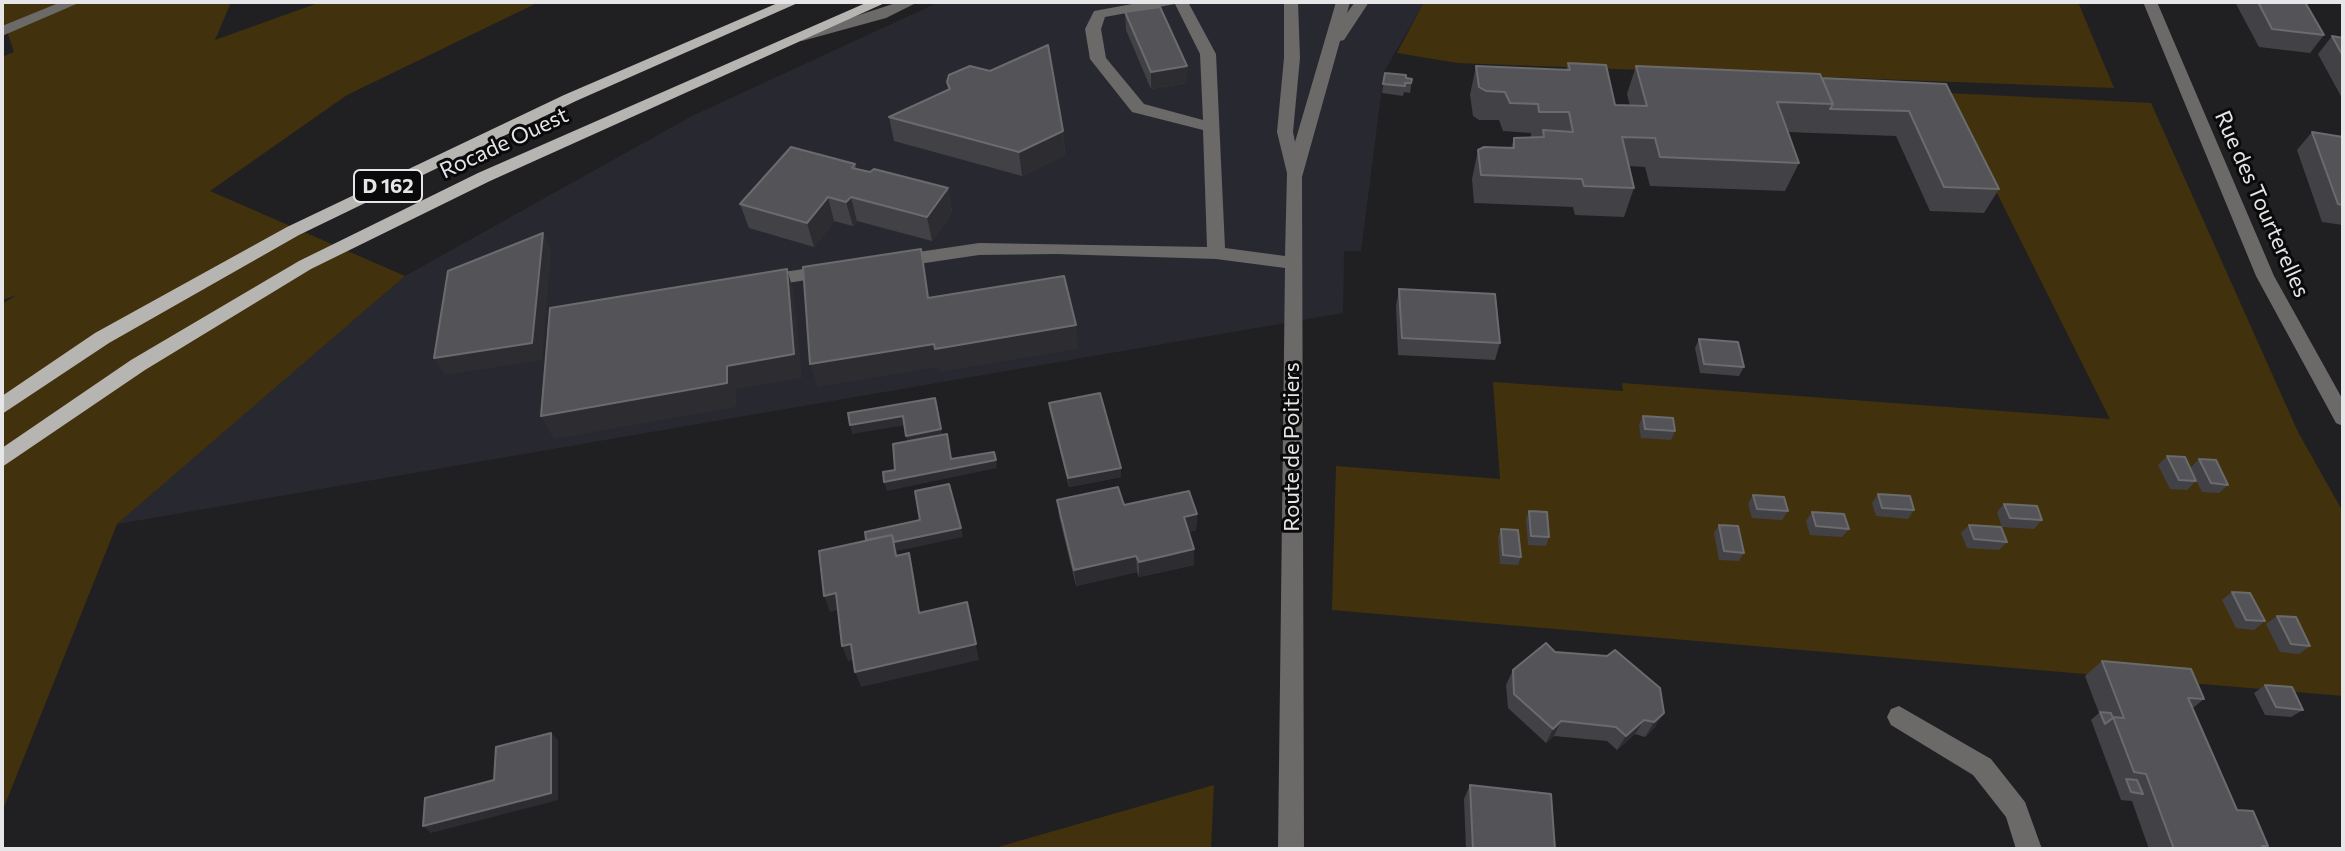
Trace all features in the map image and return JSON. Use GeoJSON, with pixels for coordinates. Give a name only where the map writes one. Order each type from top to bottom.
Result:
{"type":"FeatureCollection","features":[{"type":"Feature","properties":{"kind":"main road","name":"Rocade Ouest"},"geometry":{"type":"LineString","coordinates":[[2,406],[102,338],[293,231],[570,98],[793,2]]}},
{"type":"Feature","properties":{"kind":"main road","name":"Rocade Ouest"},"geometry":{"type":"LineString","coordinates":[[2,459],[138,365],[305,265],[484,177],[880,2]]}},
{"type":"Feature","properties":{"kind":"street"},"geometry":{"type":"LineString","coordinates":[[2,31],[74,2]]}},
{"type":"Feature","properties":{"kind":"street"},"geometry":{"type":"LineString","coordinates":[[802,36],[881,15],[911,2]]}},
{"type":"Feature","properties":{"kind":"street"},"geometry":{"type":"LineString","coordinates":[[1169,2],[1099,14],[1093,29],[1098,59],[1138,108],[1213,128]]}},
{"type":"Feature","properties":{"kind":"street"},"geometry":{"type":"LineString","coordinates":[[1181,2],[1208,54],[1216,253]]}},
{"type":"Feature","properties":{"kind":"street"},"geometry":{"type":"LineString","coordinates":[[1291,2],[1292,58],[1285,132],[1294,177]]}},
{"type":"Feature","properties":{"kind":"street","name":"Route de Poitiers"},"geometry":{"type":"LineString","coordinates":[[1291,849],[1294,177],[1343,2]]}},
{"type":"Feature","properties":{"kind":"street","name":"Route de Poitiers"},"geometry":{"type":"LineString","coordinates":[[1331,51],[1362,2]]}},
{"type":"Feature","properties":{"kind":"street","name":"Rue des Tourterelles"},"geometry":{"type":"LineString","coordinates":[[2150,2],[2265,276],[2343,418]]}},
{"type":"Feature","properties":{"kind":"street"},"geometry":{"type":"LineString","coordinates":[[885,263],[979,249],[1056,248],[1216,253],[1292,263]]}},
{"type":"Feature","properties":{"kind":"street"},"geometry":{"type":"LineString","coordinates":[[744,284],[854,268]]}},
{"type":"Feature","properties":{"kind":"street"},"geometry":{"type":"LineString","coordinates":[[1899,717],[1982,767],[2016,810],[2029,849]]}},
{"type":"Feature","properties":{"kind":"shaded area"},"geometry":{"type":"Polygon","coordinates":[[[2,2],[231,2],[215,40],[321,2],[539,2],[347,95],[210,191],[405,276],[117,524],[2,812],[2,304],[17,295],[2,300],[2,57],[14,52],[2,16],[2,2]]]}},
{"type":"Feature","properties":{"kind":"shaded area"},"geometry":{"type":"Polygon","coordinates":[[[939,2],[1424,2],[1384,72],[1361,251],[1344,251],[1343,313],[117,524],[405,276],[692,116],[939,2]]]}},
{"type":"Feature","properties":{"kind":"shaded area"},"geometry":{"type":"Polygon","coordinates":[[[1424,2],[2078,2],[2114,88],[1458,63],[1397,53],[1424,2]]]}},
{"type":"Feature","properties":{"kind":"shaded area"},"geometry":{"type":"Polygon","coordinates":[[[1947,93],[2151,103],[2298,432],[2343,512],[2343,696],[1332,610],[1336,466],[1500,479],[1493,382],[1623,391],[1622,383],[2110,419],[1947,93]]]}},
{"type":"Feature","properties":{"kind":"shaded area"},"geometry":{"type":"Polygon","coordinates":[[[1214,785],[1211,849],[991,849],[1214,785]]]}},
{"type":"Feature","properties":{"kind":"building"},"geometry":{"type":"Polygon","coordinates":[[[2258,2],[2305,2],[2324,35],[2272,29],[2258,2]]]}},
{"type":"Feature","properties":{"kind":"building"},"geometry":{"type":"Polygon","coordinates":[[[1160,7],[1187,66],[1151,72],[1125,12],[1160,7]]]}},
{"type":"Feature","properties":{"kind":"building"},"geometry":{"type":"Polygon","coordinates":[[[2332,36],[2343,38],[2343,56],[2332,36]]]}},
{"type":"Feature","properties":{"kind":"building"},"geometry":{"type":"Polygon","coordinates":[[[1048,45],[1063,131],[1019,152],[889,117],[950,89],[947,82],[949,75],[970,66],[990,71],[1048,45]]]}},
{"type":"Feature","properties":{"kind":"building"},"geometry":{"type":"Polygon","coordinates":[[[1568,63],[1606,65],[1615,105],[1647,106],[1636,66],[1820,74],[1833,104],[1777,102],[1799,163],[1660,157],[1655,138],[1622,137],[1634,188],[1584,186],[1582,179],[1481,175],[1478,150],[1484,147],[1514,148],[1514,138],[1544,137],[1543,130],[1573,132],[1569,112],[1539,112],[1538,104],[1510,103],[1505,92],[1486,91],[1479,87],[1476,66],[1570,70],[1568,63]]]}},
{"type":"Feature","properties":{"kind":"building"},"geometry":{"type":"Polygon","coordinates":[[[1385,73],[1406,75],[1406,78],[1412,79],[1411,83],[1405,83],[1405,86],[1383,84],[1385,73]]]}},
{"type":"Feature","properties":{"kind":"building"},"geometry":{"type":"Polygon","coordinates":[[[1822,78],[1946,84],[1999,189],[1944,187],[1909,111],[1830,109],[1833,104],[1822,78]]]}},
{"type":"Feature","properties":{"kind":"building"},"geometry":{"type":"Polygon","coordinates":[[[2312,132],[2343,137],[2343,205],[2338,204],[2312,132]]]}},
{"type":"Feature","properties":{"kind":"building"},"geometry":{"type":"Polygon","coordinates":[[[791,147],[855,164],[852,168],[870,172],[874,169],[948,188],[927,217],[851,197],[846,202],[828,197],[807,223],[740,204],[791,147]]]}},
{"type":"Feature","properties":{"kind":"building"},"geometry":{"type":"Polygon","coordinates":[[[543,233],[532,343],[434,358],[448,271],[543,233]]]}},
{"type":"Feature","properties":{"kind":"building"},"geometry":{"type":"Polygon","coordinates":[[[921,249],[928,298],[1064,276],[1076,325],[935,349],[934,344],[810,364],[803,267],[921,249]]]}},
{"type":"Feature","properties":{"kind":"building"},"geometry":{"type":"Polygon","coordinates":[[[787,269],[794,354],[727,366],[727,383],[541,416],[550,308],[787,269]]]}},
{"type":"Feature","properties":{"kind":"building"},"geometry":{"type":"Polygon","coordinates":[[[1399,289],[1495,294],[1500,343],[1402,338],[1399,289]]]}},
{"type":"Feature","properties":{"kind":"building"},"geometry":{"type":"Polygon","coordinates":[[[1699,339],[1738,342],[1744,367],[1704,364],[1699,339]]]}},
{"type":"Feature","properties":{"kind":"building"},"geometry":{"type":"Polygon","coordinates":[[[1100,393],[1121,468],[1068,478],[1049,403],[1100,393]]]}},
{"type":"Feature","properties":{"kind":"building"},"geometry":{"type":"Polygon","coordinates":[[[935,398],[941,429],[906,436],[903,416],[850,425],[848,413],[935,398]]]}},
{"type":"Feature","properties":{"kind":"building"},"geometry":{"type":"Polygon","coordinates":[[[1643,416],[1673,418],[1675,431],[1645,429],[1643,416]]]}},
{"type":"Feature","properties":{"kind":"building"},"geometry":{"type":"Polygon","coordinates":[[[947,434],[951,459],[994,452],[996,460],[884,482],[883,472],[895,470],[893,444],[947,434]]]}},
{"type":"Feature","properties":{"kind":"building"},"geometry":{"type":"Polygon","coordinates":[[[2167,456],[2185,457],[2196,481],[2179,480],[2167,456]]]}},
{"type":"Feature","properties":{"kind":"building"},"geometry":{"type":"Polygon","coordinates":[[[2199,459],[2216,460],[2228,485],[2211,483],[2199,459]]]}},
{"type":"Feature","properties":{"kind":"building"},"geometry":{"type":"Polygon","coordinates":[[[949,484],[961,528],[894,542],[892,535],[866,540],[865,532],[920,520],[915,491],[949,484]]]}},
{"type":"Feature","properties":{"kind":"building"},"geometry":{"type":"Polygon","coordinates":[[[1118,487],[1124,505],[1189,491],[1197,514],[1184,517],[1194,549],[1139,562],[1136,556],[1074,570],[1057,500],[1118,487]]]}},
{"type":"Feature","properties":{"kind":"building"},"geometry":{"type":"Polygon","coordinates":[[[1878,494],[1910,496],[1914,510],[1882,508],[1878,494]]]}},
{"type":"Feature","properties":{"kind":"building"},"geometry":{"type":"Polygon","coordinates":[[[1753,495],[1784,497],[1788,511],[1757,509],[1753,495]]]}},
{"type":"Feature","properties":{"kind":"building"},"geometry":{"type":"Polygon","coordinates":[[[2004,504],[2037,506],[2042,520],[2010,518],[2004,504]]]}},
{"type":"Feature","properties":{"kind":"building"},"geometry":{"type":"Polygon","coordinates":[[[1529,511],[1547,512],[1549,537],[1531,536],[1529,511]]]}},
{"type":"Feature","properties":{"kind":"building"},"geometry":{"type":"Polygon","coordinates":[[[1812,512],[1844,514],[1849,529],[1816,526],[1812,512]]]}},
{"type":"Feature","properties":{"kind":"building"},"geometry":{"type":"Polygon","coordinates":[[[1719,525],[1738,526],[1744,553],[1724,551],[1719,525]]]}},
{"type":"Feature","properties":{"kind":"building"},"geometry":{"type":"Polygon","coordinates":[[[1969,525],[2001,527],[2007,542],[1974,539],[1969,525]]]}},
{"type":"Feature","properties":{"kind":"building"},"geometry":{"type":"Polygon","coordinates":[[[1501,529],[1518,530],[1521,557],[1503,555],[1501,529]]]}},
{"type":"Feature","properties":{"kind":"building"},"geometry":{"type":"Polygon","coordinates":[[[892,535],[896,556],[909,553],[919,613],[967,602],[976,644],[855,672],[851,644],[842,646],[836,593],[824,596],[819,551],[892,535]]]}},
{"type":"Feature","properties":{"kind":"building"},"geometry":{"type":"Polygon","coordinates":[[[2232,592],[2250,593],[2265,621],[2246,620],[2232,592]]]}},
{"type":"Feature","properties":{"kind":"building"},"geometry":{"type":"Polygon","coordinates":[[[2277,616],[2296,617],[2310,646],[2291,644],[2277,616]]]}},
{"type":"Feature","properties":{"kind":"building"},"geometry":{"type":"Polygon","coordinates":[[[1546,643],[1555,652],[1607,656],[1615,650],[1660,688],[1664,713],[1654,722],[1644,720],[1626,736],[1616,727],[1561,721],[1553,729],[1514,694],[1513,670],[1546,643]]]}},
{"type":"Feature","properties":{"kind":"building"},"geometry":{"type":"Polygon","coordinates":[[[2102,661],[2191,669],[2204,699],[2188,698],[2237,810],[2253,811],[2268,846],[2262,846],[2264,849],[2174,849],[2146,774],[2134,772],[2113,717],[2124,718],[2102,661]]]}},
{"type":"Feature","properties":{"kind":"building"},"geometry":{"type":"Polygon","coordinates":[[[2265,685],[2292,687],[2303,710],[2276,707],[2265,685]]]}},
{"type":"Feature","properties":{"kind":"building"},"geometry":{"type":"Polygon","coordinates":[[[2100,712],[2111,713],[2113,718],[2105,724],[2100,712]]]}},
{"type":"Feature","properties":{"kind":"building"},"geometry":{"type":"Polygon","coordinates":[[[551,733],[551,793],[423,826],[425,798],[494,780],[496,747],[551,733]]]}},
{"type":"Feature","properties":{"kind":"building"},"geometry":{"type":"Polygon","coordinates":[[[2126,779],[2137,780],[2143,794],[2131,792],[2126,779]]]}},
{"type":"Feature","properties":{"kind":"building"},"geometry":{"type":"Polygon","coordinates":[[[1470,785],[1551,794],[1555,849],[1473,849],[1470,785]]]}}]}
